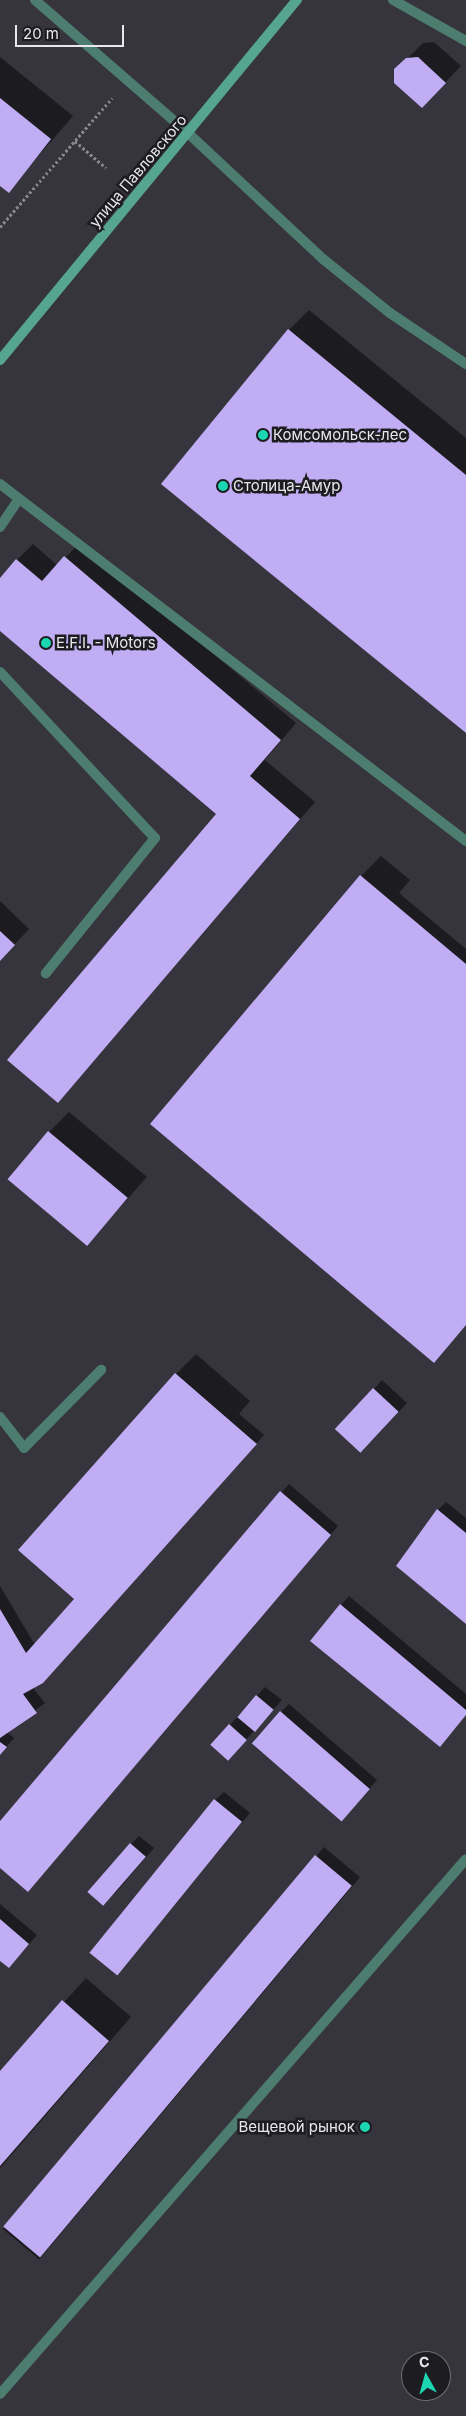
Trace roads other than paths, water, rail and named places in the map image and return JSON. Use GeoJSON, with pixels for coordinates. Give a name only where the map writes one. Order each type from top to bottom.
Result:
{"type":"FeatureCollection","features":[{"type":"Feature","properties":{"kind":"street","name":"улица Павловского"},"geometry":{"type":"LineString","coordinates":[[0,360],[297,0]]}},
{"type":"Feature","properties":{"kind":"lane"},"geometry":{"type":"LineString","coordinates":[[35,0],[188,134],[323,259],[390,313],[466,364]]}},
{"type":"Feature","properties":{"kind":"lane"},"geometry":{"type":"LineString","coordinates":[[392,0],[466,41]]}},
{"type":"Feature","properties":{"kind":"lane"},"geometry":{"type":"LineString","coordinates":[[0,484],[466,840]]}},
{"type":"Feature","properties":{"kind":"lane"},"geometry":{"type":"LineString","coordinates":[[0,527],[19,499]]}},
{"type":"Feature","properties":{"kind":"lane"},"geometry":{"type":"LineString","coordinates":[[0,672],[156,838],[46,973]]}},
{"type":"Feature","properties":{"kind":"lane"},"geometry":{"type":"LineString","coordinates":[[0,1417],[24,1448],[101,1370]]}},
{"type":"Feature","properties":{"kind":"lane"},"geometry":{"type":"LineString","coordinates":[[0,2394],[466,1859]]}},
{"type":"Feature","properties":{"kind":"place","name":"Комсомольск-лес"},"geometry":{"type":"Point","coordinates":[263,435]}},
{"type":"Feature","properties":{"kind":"place","name":"Столица-Амур"},"geometry":{"type":"Point","coordinates":[223,486]}},
{"type":"Feature","properties":{"kind":"place","name":"E.F.I. - Motors"},"geometry":{"type":"Point","coordinates":[46,643]}},
{"type":"Feature","properties":{"kind":"place","name":"Вещевой рынок"},"geometry":{"type":"Point","coordinates":[365,2127]}}]}
